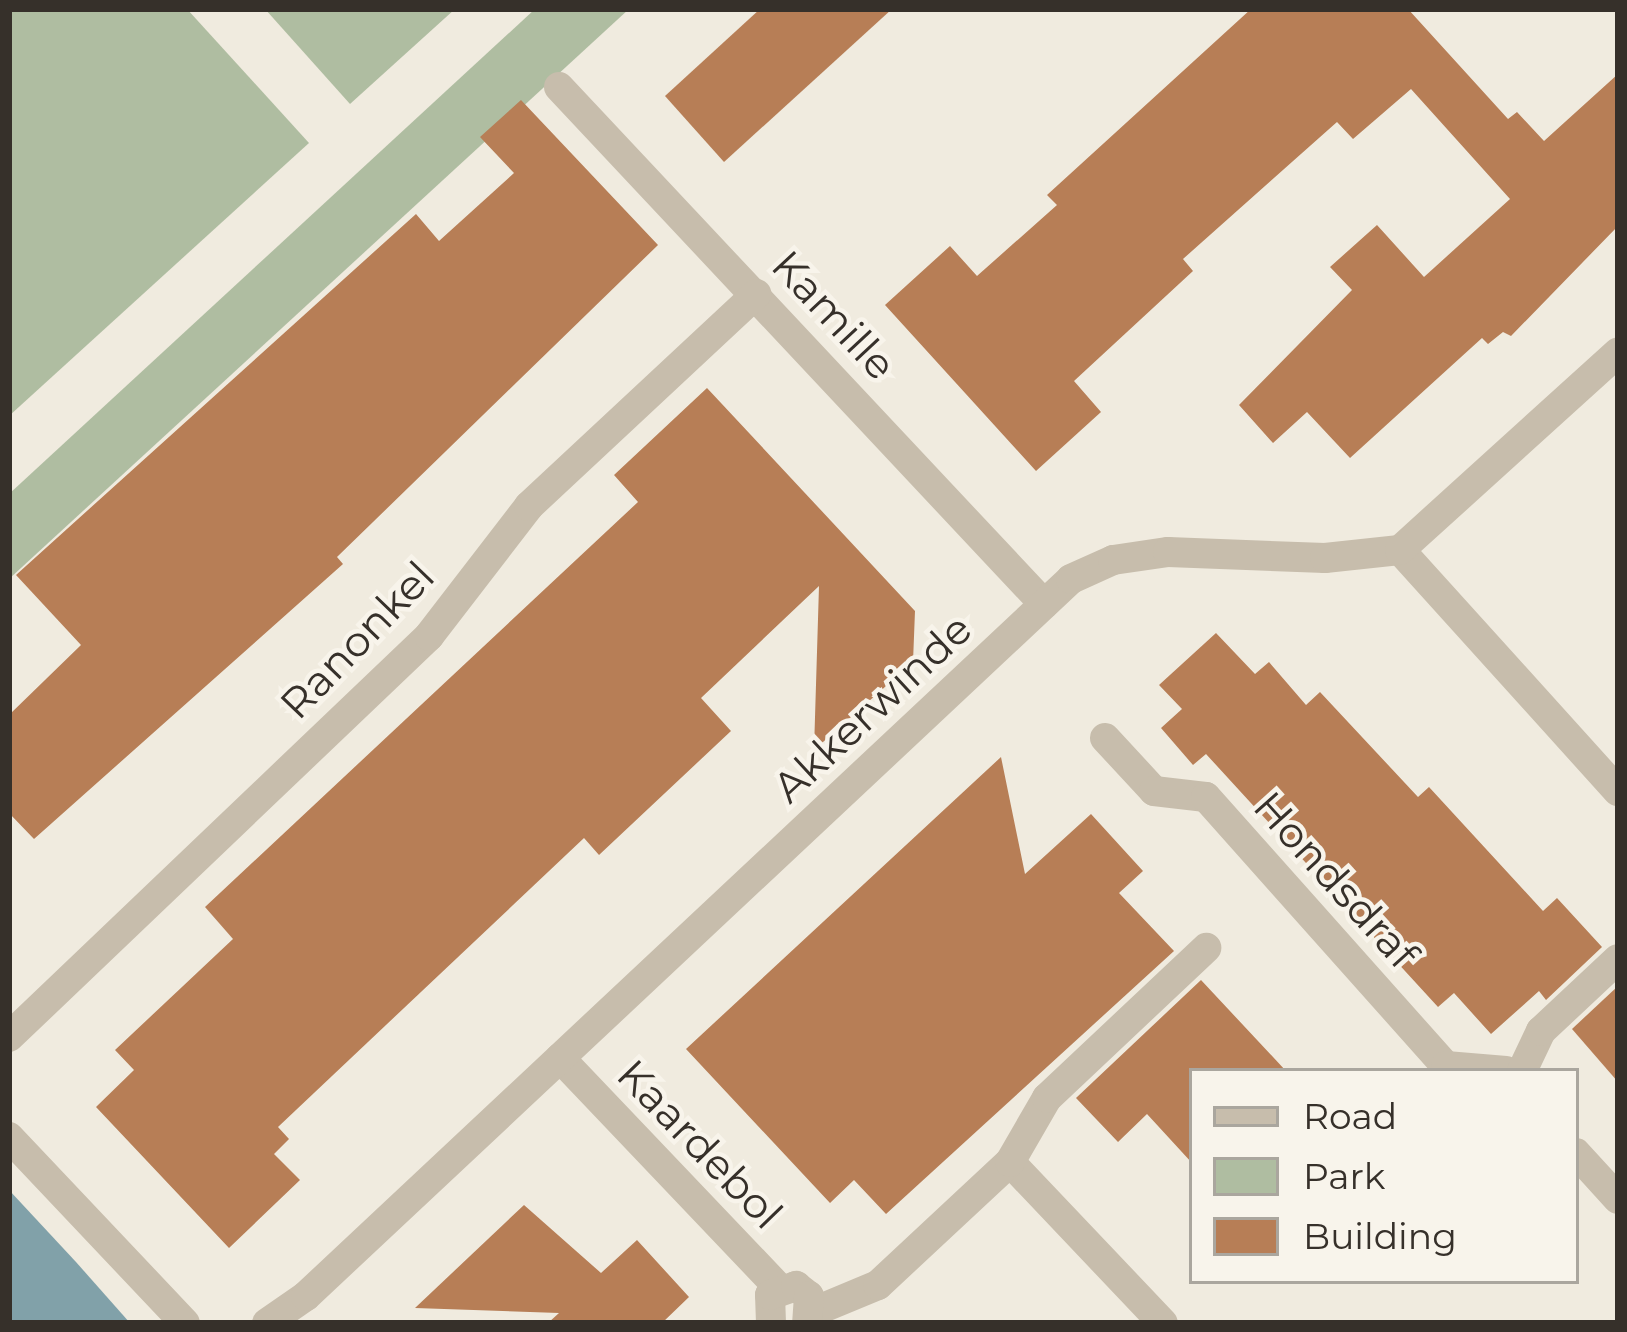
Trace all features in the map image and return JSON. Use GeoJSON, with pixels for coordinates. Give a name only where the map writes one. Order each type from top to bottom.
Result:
{"type":"FeatureCollection","features":[{"type":"Feature","properties":{"kind":"street","name":"Kamille"},"geometry":{"type":"LineString","coordinates":[[559,87],[1044,604]]}},
{"type":"Feature","properties":{"kind":"street","name":"Ranonkel"},"geometry":{"type":"LineString","coordinates":[[9,1037],[429,636],[529,506],[756,294]]}},
{"type":"Feature","properties":{"kind":"street"},"geometry":{"type":"LineString","coordinates":[[1618,352],[1400,550],[1618,791]]}},
{"type":"Feature","properties":{"kind":"street","name":"Akkerwinde"},"geometry":{"type":"LineString","coordinates":[[267,1323],[560,1058],[1071,579],[1113,560],[1231,551],[1325,558],[1400,550]]}},
{"type":"Feature","properties":{"kind":"street","name":"Hondsdraf"},"geometry":{"type":"LineString","coordinates":[[1106,738],[1154,791],[1206,797],[1446,1066],[1470,1068]]}},
{"type":"Feature","properties":{"kind":"street","name":"Kaardebol"},"geometry":{"type":"LineString","coordinates":[[771,1323],[766,1306],[779,1288],[796,1286],[810,1318],[878,1285],[1010,1162],[1047,1099],[1206,948]]}},
{"type":"Feature","properties":{"kind":"street"},"geometry":{"type":"LineString","coordinates":[[1523,1068],[1541,1031],[1618,959]]}},
{"type":"Feature","properties":{"kind":"street","name":"Kaardebol"},"geometry":{"type":"LineString","coordinates":[[560,1058],[779,1288]]}},
{"type":"Feature","properties":{"kind":"street"},"geometry":{"type":"LineString","coordinates":[[9,1137],[185,1323]]}},
{"type":"Feature","properties":{"kind":"street"},"geometry":{"type":"LineString","coordinates":[[1579,1157],[1618,1199]]}},
{"type":"Feature","properties":{"kind":"street"},"geometry":{"type":"LineString","coordinates":[[1010,1162],[1162,1323]]}},
{"type":"Feature","properties":{"kind":"green space"},"geometry":{"type":"Polygon","coordinates":[[[9,9],[187,9],[309,143],[9,416],[9,9]]]}},
{"type":"Feature","properties":{"kind":"green space"},"geometry":{"type":"Polygon","coordinates":[[[265,9],[455,9],[350,104],[265,9]]]}},
{"type":"Feature","properties":{"kind":"green space"},"geometry":{"type":"Polygon","coordinates":[[[535,9],[629,9],[9,579],[9,494],[535,9]]]}},
{"type":"Feature","properties":{"kind":"water"},"geometry":{"type":"Polygon","coordinates":[[[9,1190],[76,1262],[130,1323],[9,1323],[9,1190]]]}},
{"type":"Feature","properties":{"kind":"building"},"geometry":{"type":"Polygon","coordinates":[[[760,9],[892,9],[724,162],[665,96],[760,9]]]}},
{"type":"Feature","properties":{"kind":"building"},"geometry":{"type":"Polygon","coordinates":[[[1251,9],[1408,9],[1508,119],[1517,112],[1544,141],[1618,74],[1618,226],[1511,336],[1503,332],[1488,344],[1482,338],[1350,458],[1307,412],[1273,443],[1239,405],[1352,290],[1330,267],[1377,225],[1424,277],[1510,199],[1411,89],[1353,139],[1337,122],[1183,259],[1193,271],[1074,381],[1101,412],[1036,471],[885,305],[950,246],[977,276],[1057,205],[1047,195],[1251,9]]]}},
{"type":"Feature","properties":{"kind":"building"},"geometry":{"type":"Polygon","coordinates":[[[521,100],[658,245],[337,557],[343,564],[34,839],[9,813],[9,715],[81,645],[16,575],[416,214],[439,241],[514,173],[480,137],[521,100]]]}},
{"type":"Feature","properties":{"kind":"building"},"geometry":{"type":"Polygon","coordinates":[[[707,388],[915,611],[913,662],[814,750],[819,586],[701,698],[731,731],[599,855],[584,838],[278,1127],[289,1139],[274,1154],[300,1180],[229,1248],[96,1107],[134,1070],[115,1050],[233,939],[205,907],[638,502],[614,475],[707,388]]]}},
{"type":"Feature","properties":{"kind":"building"},"geometry":{"type":"Polygon","coordinates":[[[1216,633],[1255,674],[1269,662],[1306,705],[1320,692],[1418,797],[1429,787],[1543,911],[1557,898],[1602,947],[1546,1000],[1539,991],[1491,1034],[1454,993],[1438,1007],[1206,754],[1193,765],[1161,728],[1182,709],[1159,685],[1216,633]]]}},
{"type":"Feature","properties":{"kind":"building"},"geometry":{"type":"Polygon","coordinates":[[[1001,757],[1025,874],[1091,814],[1143,871],[1119,893],[1174,951],[886,1214],[854,1180],[830,1203],[686,1049],[1001,757]]]}},
{"type":"Feature","properties":{"kind":"building"},"geometry":{"type":"Polygon","coordinates":[[[1201,980],[1283,1068],[1189,1068],[1189,1160],[1147,1114],[1118,1142],[1076,1098],[1201,980]]]}},
{"type":"Feature","properties":{"kind":"building"},"geometry":{"type":"Polygon","coordinates":[[[1618,986],[1618,1082],[1572,1029],[1618,986]]]}},
{"type":"Feature","properties":{"kind":"building"},"geometry":{"type":"Polygon","coordinates":[[[524,1205],[601,1273],[637,1240],[689,1297],[662,1323],[548,1323],[559,1313],[415,1308],[524,1205]]]}}]}
